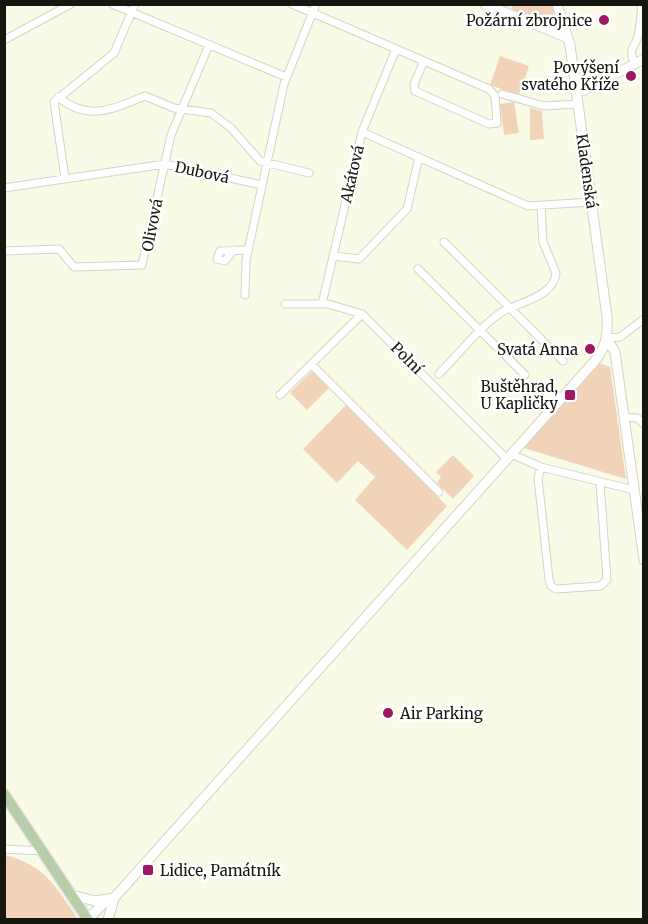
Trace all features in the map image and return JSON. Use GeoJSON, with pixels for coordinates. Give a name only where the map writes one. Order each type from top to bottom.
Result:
{"type":"FeatureCollection","features":[{"type":"Feature","properties":{"kind":"main road"},"geometry":{"type":"LineString","coordinates":[[4,794],[88,919]]}},
{"type":"Feature","properties":{"kind":"street"},"geometry":{"type":"LineString","coordinates":[[4,40],[70,4]]}},
{"type":"Feature","properties":{"kind":"street"},"geometry":{"type":"LineString","coordinates":[[112,4],[286,77]]}},
{"type":"Feature","properties":{"kind":"street"},"geometry":{"type":"LineString","coordinates":[[65,178],[53,104],[58,97],[114,53],[135,4]]}},
{"type":"Feature","properties":{"kind":"street"},"geometry":{"type":"LineString","coordinates":[[292,4],[424,61],[492,91],[495,96],[497,123],[489,124],[416,92],[414,84],[424,61]]}},
{"type":"Feature","properties":{"kind":"street"},"geometry":{"type":"LineString","coordinates":[[245,295],[248,250],[286,77],[316,4]]}},
{"type":"Feature","properties":{"kind":"street"},"geometry":{"type":"LineString","coordinates":[[485,4],[568,38]]}},
{"type":"Feature","properties":{"kind":"street"},"geometry":{"type":"LineString","coordinates":[[576,91],[585,90],[639,61],[631,53],[632,45],[638,38],[642,4]]}},
{"type":"Feature","properties":{"kind":"street","name":"Kladenská"},"geometry":{"type":"LineString","coordinates":[[557,5],[568,38],[578,104],[607,317],[606,338]]}},
{"type":"Feature","properties":{"kind":"street","name":"Olivová"},"geometry":{"type":"LineString","coordinates":[[4,251],[59,249],[74,267],[140,266],[145,261],[171,135],[209,45]]}},
{"type":"Feature","properties":{"kind":"street","name":"Akátová"},"geometry":{"type":"LineString","coordinates":[[322,304],[362,132],[396,49]]}},
{"type":"Feature","properties":{"kind":"street"},"geometry":{"type":"LineString","coordinates":[[502,94],[544,106],[578,104]]}},
{"type":"Feature","properties":{"kind":"street"},"geometry":{"type":"LineString","coordinates":[[58,97],[73,108],[100,112],[146,96],[174,108],[214,115],[231,128],[258,160],[309,173]]}},
{"type":"Feature","properties":{"kind":"street"},"geometry":{"type":"LineString","coordinates":[[362,132],[528,206],[541,207],[591,202]]}},
{"type":"Feature","properties":{"kind":"street"},"geometry":{"type":"LineString","coordinates":[[333,256],[359,258],[406,210],[419,157]]}},
{"type":"Feature","properties":{"kind":"street","name":"Dubová"},"geometry":{"type":"LineString","coordinates":[[4,188],[165,164],[262,185]]}},
{"type":"Feature","properties":{"kind":"street"},"geometry":{"type":"LineString","coordinates":[[439,374],[500,314],[535,298],[556,276],[543,242],[541,207]]}},
{"type":"Feature","properties":{"kind":"street"},"geometry":{"type":"LineString","coordinates":[[444,242],[563,361]]}},
{"type":"Feature","properties":{"kind":"street"},"geometry":{"type":"LineString","coordinates":[[234,250],[248,250]]}},
{"type":"Feature","properties":{"kind":"street"},"geometry":{"type":"LineString","coordinates":[[417,269],[525,375]]}},
{"type":"Feature","properties":{"kind":"street","name":"Polní"},"geometry":{"type":"LineString","coordinates":[[285,304],[322,304],[345,307],[362,314],[509,456]]}},
{"type":"Feature","properties":{"kind":"street"},"geometry":{"type":"LineString","coordinates":[[280,395],[362,314]]}},
{"type":"Feature","properties":{"kind":"street"},"geometry":{"type":"LineString","coordinates":[[606,338],[620,337],[644,319]]}},
{"type":"Feature","properties":{"kind":"street"},"geometry":{"type":"LineString","coordinates":[[606,338],[615,352],[644,560]]}},
{"type":"Feature","properties":{"kind":"street"},"geometry":{"type":"LineString","coordinates":[[88,919],[111,899],[597,359],[606,338]]}},
{"type":"Feature","properties":{"kind":"street"},"geometry":{"type":"LineString","coordinates":[[311,364],[439,492]]}},
{"type":"Feature","properties":{"kind":"street"},"geometry":{"type":"LineString","coordinates":[[624,417],[638,418],[644,424]]}},
{"type":"Feature","properties":{"kind":"street"},"geometry":{"type":"LineString","coordinates":[[509,456],[600,483],[634,490]]}},
{"type":"Feature","properties":{"kind":"street"},"geometry":{"type":"LineString","coordinates":[[541,466],[538,478],[550,582],[559,590],[600,586],[608,577],[600,483]]}},
{"type":"Feature","properties":{"kind":"street"},"geometry":{"type":"LineString","coordinates":[[4,849],[42,851]]}},
{"type":"Feature","properties":{"kind":"street"},"geometry":{"type":"LineString","coordinates":[[72,895],[94,901],[111,899]]}},
{"type":"Feature","properties":{"kind":"street"},"geometry":{"type":"LineString","coordinates":[[88,919],[94,920],[108,916],[111,899]]}},
{"type":"Feature","properties":{"kind":"shaded area"},"geometry":{"type":"Polygon","coordinates":[[[511,5],[552,5],[562,29],[552,28],[550,22],[513,10],[511,5]]]}},
{"type":"Feature","properties":{"kind":"shaded area"},"geometry":{"type":"Polygon","coordinates":[[[500,56],[529,66],[519,95],[490,85],[500,56]]]}},
{"type":"Feature","properties":{"kind":"shaded area"},"geometry":{"type":"Polygon","coordinates":[[[514,102],[519,133],[504,135],[500,104],[514,102]]]}},
{"type":"Feature","properties":{"kind":"shaded area"},"geometry":{"type":"Polygon","coordinates":[[[530,108],[542,111],[544,139],[530,140],[530,108]]]}},
{"type":"Feature","properties":{"kind":"shaded area"},"geometry":{"type":"Polygon","coordinates":[[[599,363],[610,367],[626,479],[524,448],[599,363]]]}},
{"type":"Feature","properties":{"kind":"shaded area"},"geometry":{"type":"Polygon","coordinates":[[[312,371],[329,388],[307,410],[290,393],[312,371]]]}},
{"type":"Feature","properties":{"kind":"shaded area"},"geometry":{"type":"Polygon","coordinates":[[[346,405],[447,506],[407,550],[355,500],[375,477],[358,461],[337,483],[303,449],[346,405]]]}},
{"type":"Feature","properties":{"kind":"shaded area"},"geometry":{"type":"Polygon","coordinates":[[[453,455],[474,476],[453,499],[437,483],[441,477],[436,472],[453,455]]]}},
{"type":"Feature","properties":{"kind":"shaded area"},"geometry":{"type":"Polygon","coordinates":[[[5,855],[19,859],[40,871],[56,887],[78,919],[5,919],[5,855]]]}},
{"type":"Feature","properties":{"kind":"place","name":"Požární zbrojnice"},"geometry":{"type":"Point","coordinates":[604,20]}},
{"type":"Feature","properties":{"kind":"place","name":"Povýšení svatého Kříže"},"geometry":{"type":"Point","coordinates":[631,76]}},
{"type":"Feature","properties":{"kind":"place","name":"Svatá Anna"},"geometry":{"type":"Point","coordinates":[590,349]}},
{"type":"Feature","properties":{"kind":"place","name":"Buštěhrad, U Kapličky"},"geometry":{"type":"Point","coordinates":[570,395]}},
{"type":"Feature","properties":{"kind":"place","name":"Air Parking"},"geometry":{"type":"Point","coordinates":[388,713]}},
{"type":"Feature","properties":{"kind":"place","name":"Lidice, Památník"},"geometry":{"type":"Point","coordinates":[148,870]}}]}
